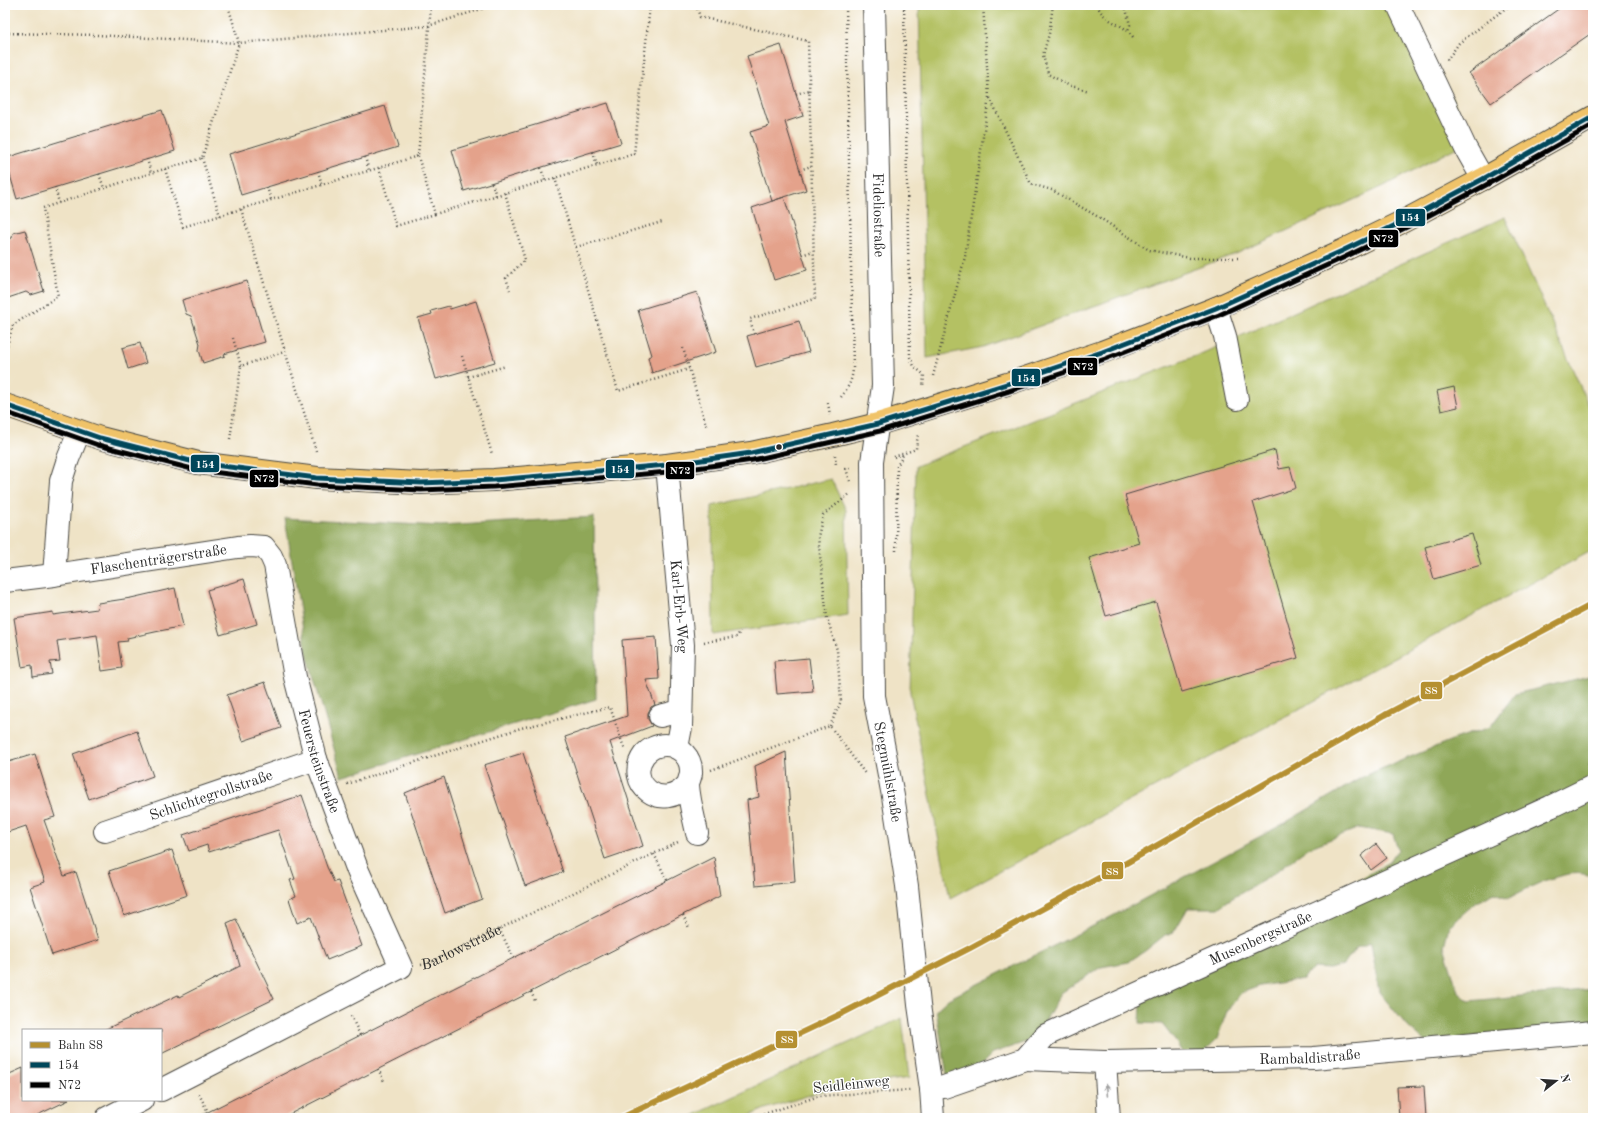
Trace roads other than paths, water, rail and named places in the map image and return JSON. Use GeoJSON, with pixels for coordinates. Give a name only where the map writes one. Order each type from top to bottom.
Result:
{"type":"FeatureCollection","features":[{"type":"Feature","properties":{"kind":"main road"},"geometry":{"type":"LineString","coordinates":[[5,406],[79,432],[198,463],[317,478],[358,481],[422,483],[494,480],[667,465],[780,448],[878,424],[1007,384],[1102,352],[1216,308],[1342,251],[1483,179],[1593,118]]}},
{"type":"Feature","properties":{"kind":"street","name":"Fideliostraße"},"geometry":{"type":"LineString","coordinates":[[874,5],[883,386],[878,424]]}},
{"type":"Feature","properties":{"kind":"street"},"geometry":{"type":"LineString","coordinates":[[1398,5],[1460,135],[1483,179]]}},
{"type":"Feature","properties":{"kind":"street"},"geometry":{"type":"LineString","coordinates":[[1216,308],[1225,336],[1237,399]]}},
{"type":"Feature","properties":{"kind":"street","name":"Stegmühlstraße"},"geometry":{"type":"LineString","coordinates":[[878,424],[872,462],[874,696],[893,796],[907,886],[919,1006],[931,1089],[933,1118]]}},
{"type":"Feature","properties":{"kind":"street"},"geometry":{"type":"LineString","coordinates":[[54,575],[61,482],[68,459],[79,432]]}},
{"type":"Feature","properties":{"kind":"street","name":"Karl-Erb-Weg"},"geometry":{"type":"LineString","coordinates":[[667,465],[683,645],[681,727],[677,748]]}},
{"type":"Feature","properties":{"kind":"street","name":"Flaschenträgerstraße"},"geometry":{"type":"LineString","coordinates":[[5,581],[238,547],[264,547]]}},
{"type":"Feature","properties":{"kind":"street","name":"Feuersteinstraße"},"geometry":{"type":"LineString","coordinates":[[264,547],[271,556],[275,565],[295,677],[316,759],[358,871],[400,967]]}},
{"type":"Feature","properties":{"kind":"street"},"geometry":{"type":"LineString","coordinates":[[660,716],[681,711]]}},
{"type":"Feature","properties":{"kind":"street"},"geometry":{"type":"LineString","coordinates":[[690,778],[678,793],[666,797],[657,796],[649,792],[643,785],[639,776],[639,768],[642,759],[647,752],[661,745],[669,745],[683,752],[688,758],[690,765],[690,778],[697,833]]}},
{"type":"Feature","properties":{"kind":"street","name":"Schlichtegrollstraße"},"geometry":{"type":"LineString","coordinates":[[105,831],[316,759]]}},
{"type":"Feature","properties":{"kind":"street","name":"Musenbergstraße"},"geometry":{"type":"LineString","coordinates":[[1025,1059],[1046,1034],[1550,807],[1593,786]]}},
{"type":"Feature","properties":{"kind":"street","name":"Barlowstraße"},"geometry":{"type":"LineString","coordinates":[[162,1089],[400,967]]}},
{"type":"Feature","properties":{"kind":"street","name":"Rambaldistraße"},"geometry":{"type":"LineString","coordinates":[[1025,1059],[1105,1062],[1314,1058],[1593,1032]]}},
{"type":"Feature","properties":{"kind":"street"},"geometry":{"type":"LineString","coordinates":[[931,1089],[944,1087],[1025,1059]]}},
{"type":"Feature","properties":{"kind":"street"},"geometry":{"type":"LineString","coordinates":[[1105,1062],[1109,1118]]}},
{"type":"Feature","properties":{"kind":"street"},"geometry":{"type":"LineString","coordinates":[[107,1118],[140,1101]]}},
{"type":"Feature","properties":{"kind":"rail line","name":"S8"},"geometry":{"type":"LineString","coordinates":[[621,1118],[843,1013],[970,948],[1121,866],[1385,715],[1593,604]]}}]}
